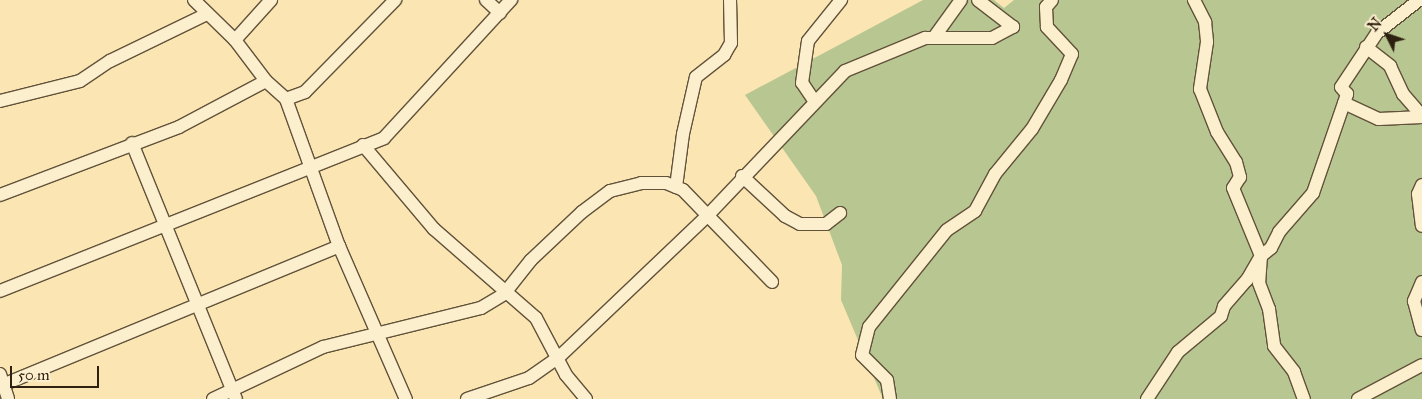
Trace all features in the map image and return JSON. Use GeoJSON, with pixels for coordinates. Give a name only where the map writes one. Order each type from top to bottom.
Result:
{"type":"FeatureCollection","features":[{"type":"Feature","properties":{"kind":"street"},"geometry":{"type":"LineString","coordinates":[[194,0],[235,40],[266,81],[286,99],[339,246],[406,399]]}},
{"type":"Feature","properties":{"kind":"street"},"geometry":{"type":"LineString","coordinates":[[235,40],[272,0]]}},
{"type":"Feature","properties":{"kind":"street"},"geometry":{"type":"LineString","coordinates":[[286,99],[313,86],[395,0]]}},
{"type":"Feature","properties":{"kind":"street"},"geometry":{"type":"LineString","coordinates":[[486,0],[500,13]]}},
{"type":"Feature","properties":{"kind":"street"},"geometry":{"type":"LineString","coordinates":[[0,291],[391,133],[511,0]]}},
{"type":"Feature","properties":{"kind":"street"},"geometry":{"type":"LineString","coordinates":[[676,187],[683,134],[696,78],[724,55],[731,43],[730,0]]}},
{"type":"Feature","properties":{"kind":"street"},"geometry":{"type":"LineString","coordinates":[[815,102],[802,83],[808,41],[841,0]]}},
{"type":"Feature","properties":{"kind":"street"},"geometry":{"type":"LineString","coordinates":[[935,36],[961,0]]}},
{"type":"Feature","properties":{"kind":"street"},"geometry":{"type":"LineString","coordinates":[[467,399],[529,378],[558,358],[710,214],[742,176],[845,71],[935,36],[965,40],[992,38],[1013,26],[978,0]]}},
{"type":"Feature","properties":{"kind":"street"},"geometry":{"type":"LineString","coordinates":[[890,399],[886,380],[862,356],[869,327],[946,230],[975,211],[995,174],[1032,129],[1061,80],[1072,54],[1047,27],[1046,7],[1052,0]]}},
{"type":"Feature","properties":{"kind":"street"},"geometry":{"type":"LineString","coordinates":[[1194,0],[1204,22],[1207,42],[1201,60],[1200,89],[1217,132],[1236,162],[1240,177],[1233,188],[1260,256],[1258,283],[1270,310],[1271,337],[1294,372],[1304,399]]}},
{"type":"Feature","properties":{"kind":"street"},"geometry":{"type":"LineString","coordinates":[[1148,399],[1178,352],[1221,316],[1224,306],[1247,280],[1260,256],[1313,193],[1347,94],[1341,87],[1377,33],[1419,0]]}},
{"type":"Feature","properties":{"kind":"street"},"geometry":{"type":"LineString","coordinates":[[0,101],[80,81],[110,61],[208,14]]}},
{"type":"Feature","properties":{"kind":"street"},"geometry":{"type":"LineString","coordinates":[[1366,47],[1390,66],[1404,94],[1422,117]]}},
{"type":"Feature","properties":{"kind":"street"},"geometry":{"type":"LineString","coordinates":[[0,195],[179,126],[266,81]]}},
{"type":"Feature","properties":{"kind":"street"},"geometry":{"type":"LineString","coordinates":[[1344,103],[1379,119],[1422,117]]}},
{"type":"Feature","properties":{"kind":"street"},"geometry":{"type":"LineString","coordinates":[[132,143],[163,224],[234,395]]}},
{"type":"Feature","properties":{"kind":"street"},"geometry":{"type":"LineString","coordinates":[[363,145],[434,229],[504,294],[536,318],[558,358],[586,399]]}},
{"type":"Feature","properties":{"kind":"street"},"geometry":{"type":"LineString","coordinates":[[742,176],[785,216],[800,224],[826,224],[840,214]]}},
{"type":"Feature","properties":{"kind":"street"},"geometry":{"type":"LineString","coordinates":[[213,399],[234,395],[310,352],[481,308],[504,294],[565,225],[610,191],[654,182],[676,187],[710,214],[772,282]]}},
{"type":"Feature","properties":{"kind":"street"},"geometry":{"type":"LineString","coordinates":[[1422,185],[1418,194],[1422,226]]}},
{"type":"Feature","properties":{"kind":"street"},"geometry":{"type":"LineString","coordinates":[[8,399],[1,381],[339,246]]}},
{"type":"Feature","properties":{"kind":"street"},"geometry":{"type":"LineString","coordinates":[[1422,282],[1414,301],[1422,330]]}},
{"type":"Feature","properties":{"kind":"street"},"geometry":{"type":"LineString","coordinates":[[1358,399],[1422,365],[1422,355]]}},
{"type":"Feature","properties":{"kind":"green space"},"geometry":{"type":"Polygon","coordinates":[[[923,0],[994,0],[1004,8],[1014,0],[1422,0],[1422,399],[883,399],[841,300],[842,265],[816,196],[745,95],[923,0]]]}}]}
